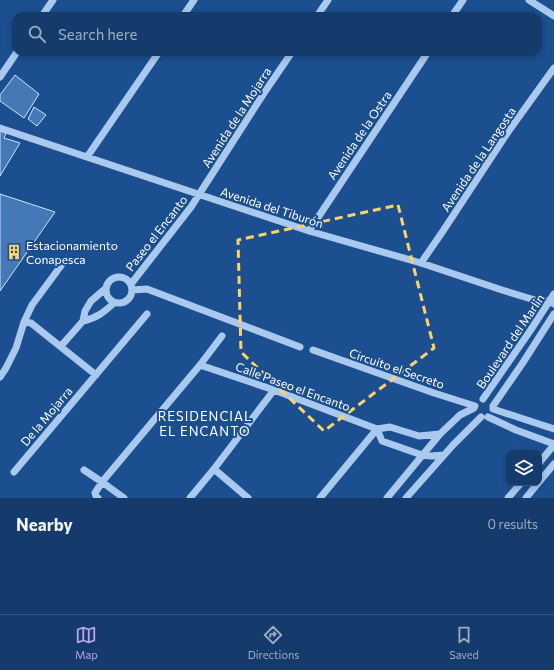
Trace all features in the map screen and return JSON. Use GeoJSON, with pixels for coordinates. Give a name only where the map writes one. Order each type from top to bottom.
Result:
{"type":"FeatureCollection","features":[{"type":"Feature","properties":{"kind":"street"},"geometry":{"type":"LineString","coordinates":[[45,12],[53,0]]}},
{"type":"Feature","properties":{"kind":"street"},"geometry":{"type":"LineString","coordinates":[[186,12],[194,0]]}},
{"type":"Feature","properties":{"kind":"street"},"geometry":{"type":"LineString","coordinates":[[320,12],[328,0]]}},
{"type":"Feature","properties":{"kind":"street"},"geometry":{"type":"LineString","coordinates":[[455,12],[463,0]]}},
{"type":"Feature","properties":{"kind":"street"},"geometry":{"type":"LineString","coordinates":[[529,0],[554,16]]}},
{"type":"Feature","properties":{"kind":"street"},"geometry":{"type":"LineString","coordinates":[[0,77],[14,56]]}},
{"type":"Feature","properties":{"kind":"street"},"geometry":{"type":"LineString","coordinates":[[87,157],[156,56]]}},
{"type":"Feature","properties":{"kind":"street","name":"Avenida de la Mojarra"},"geometry":{"type":"LineString","coordinates":[[199,195],[289,56]]}},
{"type":"Feature","properties":{"kind":"street","name":"Avenida de la Ostra"},"geometry":{"type":"LineString","coordinates":[[309,231],[425,56]]}},
{"type":"Feature","properties":{"kind":"street","name":"Avenida de la Langosta"},"geometry":{"type":"LineString","coordinates":[[421,263],[508,132],[554,68]]}},
{"type":"Feature","properties":{"kind":"street","name":"Avenida del Tiburón"},"geometry":{"type":"LineString","coordinates":[[0,128],[309,231],[421,263],[538,301],[552,303]]}},
{"type":"Feature","properties":{"kind":"street","name":"Paseo el Encanto"},"geometry":{"type":"LineString","coordinates":[[199,195],[131,287],[147,289],[300,347]]}},
{"type":"Feature","properties":{"kind":"street"},"geometry":{"type":"LineString","coordinates":[[0,376],[6,368],[16,348],[24,322],[32,305],[63,263]]}},
{"type":"Feature","properties":{"kind":"street"},"geometry":{"type":"LineString","coordinates":[[61,346],[83,321],[85,311],[91,301],[105,289],[108,282],[113,278],[120,277],[126,279],[131,287],[131,296],[127,301],[121,304],[114,303],[109,300],[105,289]]}},
{"type":"Feature","properties":{"kind":"street","name":"Boulevard del Marlin"},"geometry":{"type":"LineString","coordinates":[[483,399],[544,309],[552,303],[554,294]]}},
{"type":"Feature","properties":{"kind":"street"},"geometry":{"type":"LineString","coordinates":[[538,301],[544,309],[554,315]]}},
{"type":"Feature","properties":{"kind":"street"},"geometry":{"type":"LineString","coordinates":[[83,321],[100,315],[114,303]]}},
{"type":"Feature","properties":{"kind":"street","name":"De la Mojarra"},"geometry":{"type":"LineString","coordinates":[[14,472],[147,314]]}},
{"type":"Feature","properties":{"kind":"street","name":"Boulevard del Marlin"},"geometry":{"type":"LineString","coordinates":[[493,408],[554,315]]}},
{"type":"Feature","properties":{"kind":"street"},"geometry":{"type":"LineString","coordinates":[[24,322],[31,323],[96,375]]}},
{"type":"Feature","properties":{"kind":"street"},"geometry":{"type":"LineString","coordinates":[[98,498],[96,493],[102,482],[200,365],[222,336]]}},
{"type":"Feature","properties":{"kind":"street","name":"Circuito el Secreto"},"geometry":{"type":"LineString","coordinates":[[313,350],[475,407]]}},
{"type":"Feature","properties":{"kind":"street"},"geometry":{"type":"LineString","coordinates":[[512,358],[522,364]]}},
{"type":"Feature","properties":{"kind":"street","name":"Calle Paseo el Encanto"},"geometry":{"type":"LineString","coordinates":[[200,365],[274,390],[377,429],[390,427],[419,436],[440,434]]}},
{"type":"Feature","properties":{"kind":"street"},"geometry":{"type":"LineString","coordinates":[[190,498],[274,390]]}},
{"type":"Feature","properties":{"kind":"street"},"geometry":{"type":"LineString","coordinates":[[387,498],[440,434],[460,415],[475,407],[480,400],[483,399],[491,402],[493,408],[491,414],[484,417],[462,435],[406,498]]}},
{"type":"Feature","properties":{"kind":"street"},"geometry":{"type":"LineString","coordinates":[[475,407],[475,412],[478,416],[484,417],[554,445],[542,459]]}},
{"type":"Feature","properties":{"kind":"street"},"geometry":{"type":"LineString","coordinates":[[493,408],[554,429]]}},
{"type":"Feature","properties":{"kind":"street"},"geometry":{"type":"LineString","coordinates":[[320,498],[377,429],[382,441],[422,455],[444,455]]}},
{"type":"Feature","properties":{"kind":"street"},"geometry":{"type":"LineString","coordinates":[[542,479],[554,464]]}},
{"type":"Feature","properties":{"kind":"street"},"geometry":{"type":"LineString","coordinates":[[214,469],[248,498]]}},
{"type":"Feature","properties":{"kind":"street"},"geometry":{"type":"LineString","coordinates":[[84,470],[124,498]]}},
{"type":"Feature","properties":{"kind":"street"},"geometry":{"type":"LineString","coordinates":[[508,498],[518,486]]}},
{"type":"Feature","properties":{"kind":"street"},"geometry":{"type":"LineString","coordinates":[[526,498],[536,486]]}},
{"type":"Feature","properties":{"kind":"highlighted area"},"geometry":{"type":"Polygon","coordinates":[[[398,205],[434,348],[324,431],[241,352],[238,240],[398,205]]]}},
{"type":"Feature","properties":{"kind":"building"},"geometry":{"type":"Polygon","coordinates":[[[15,75],[39,94],[24,118],[0,101],[0,95],[15,75]]]}},
{"type":"Feature","properties":{"kind":"building"},"geometry":{"type":"Polygon","coordinates":[[[34,107],[46,115],[37,126],[28,119],[34,107]]]}},
{"type":"Feature","properties":{"kind":"building"},"geometry":{"type":"Polygon","coordinates":[[[0,131],[6,133],[4,138],[20,143],[0,176],[0,131]]]}},
{"type":"Feature","properties":{"kind":"building","name":"Estacionamiento Conapesca"},"geometry":{"type":"Polygon","coordinates":[[[0,194],[55,212],[0,291],[0,194]]]}},
{"type":"Feature","properties":{"kind":"place","name":"Estacionamiento Conapesca"},"geometry":{"type":"Point","coordinates":[14,252]}},
{"type":"Feature","properties":{"kind":"district","name":"RESIDENCIAL EL ENCANTO"},"geometry":{"type":"Point","coordinates":[205,424]}}]}
